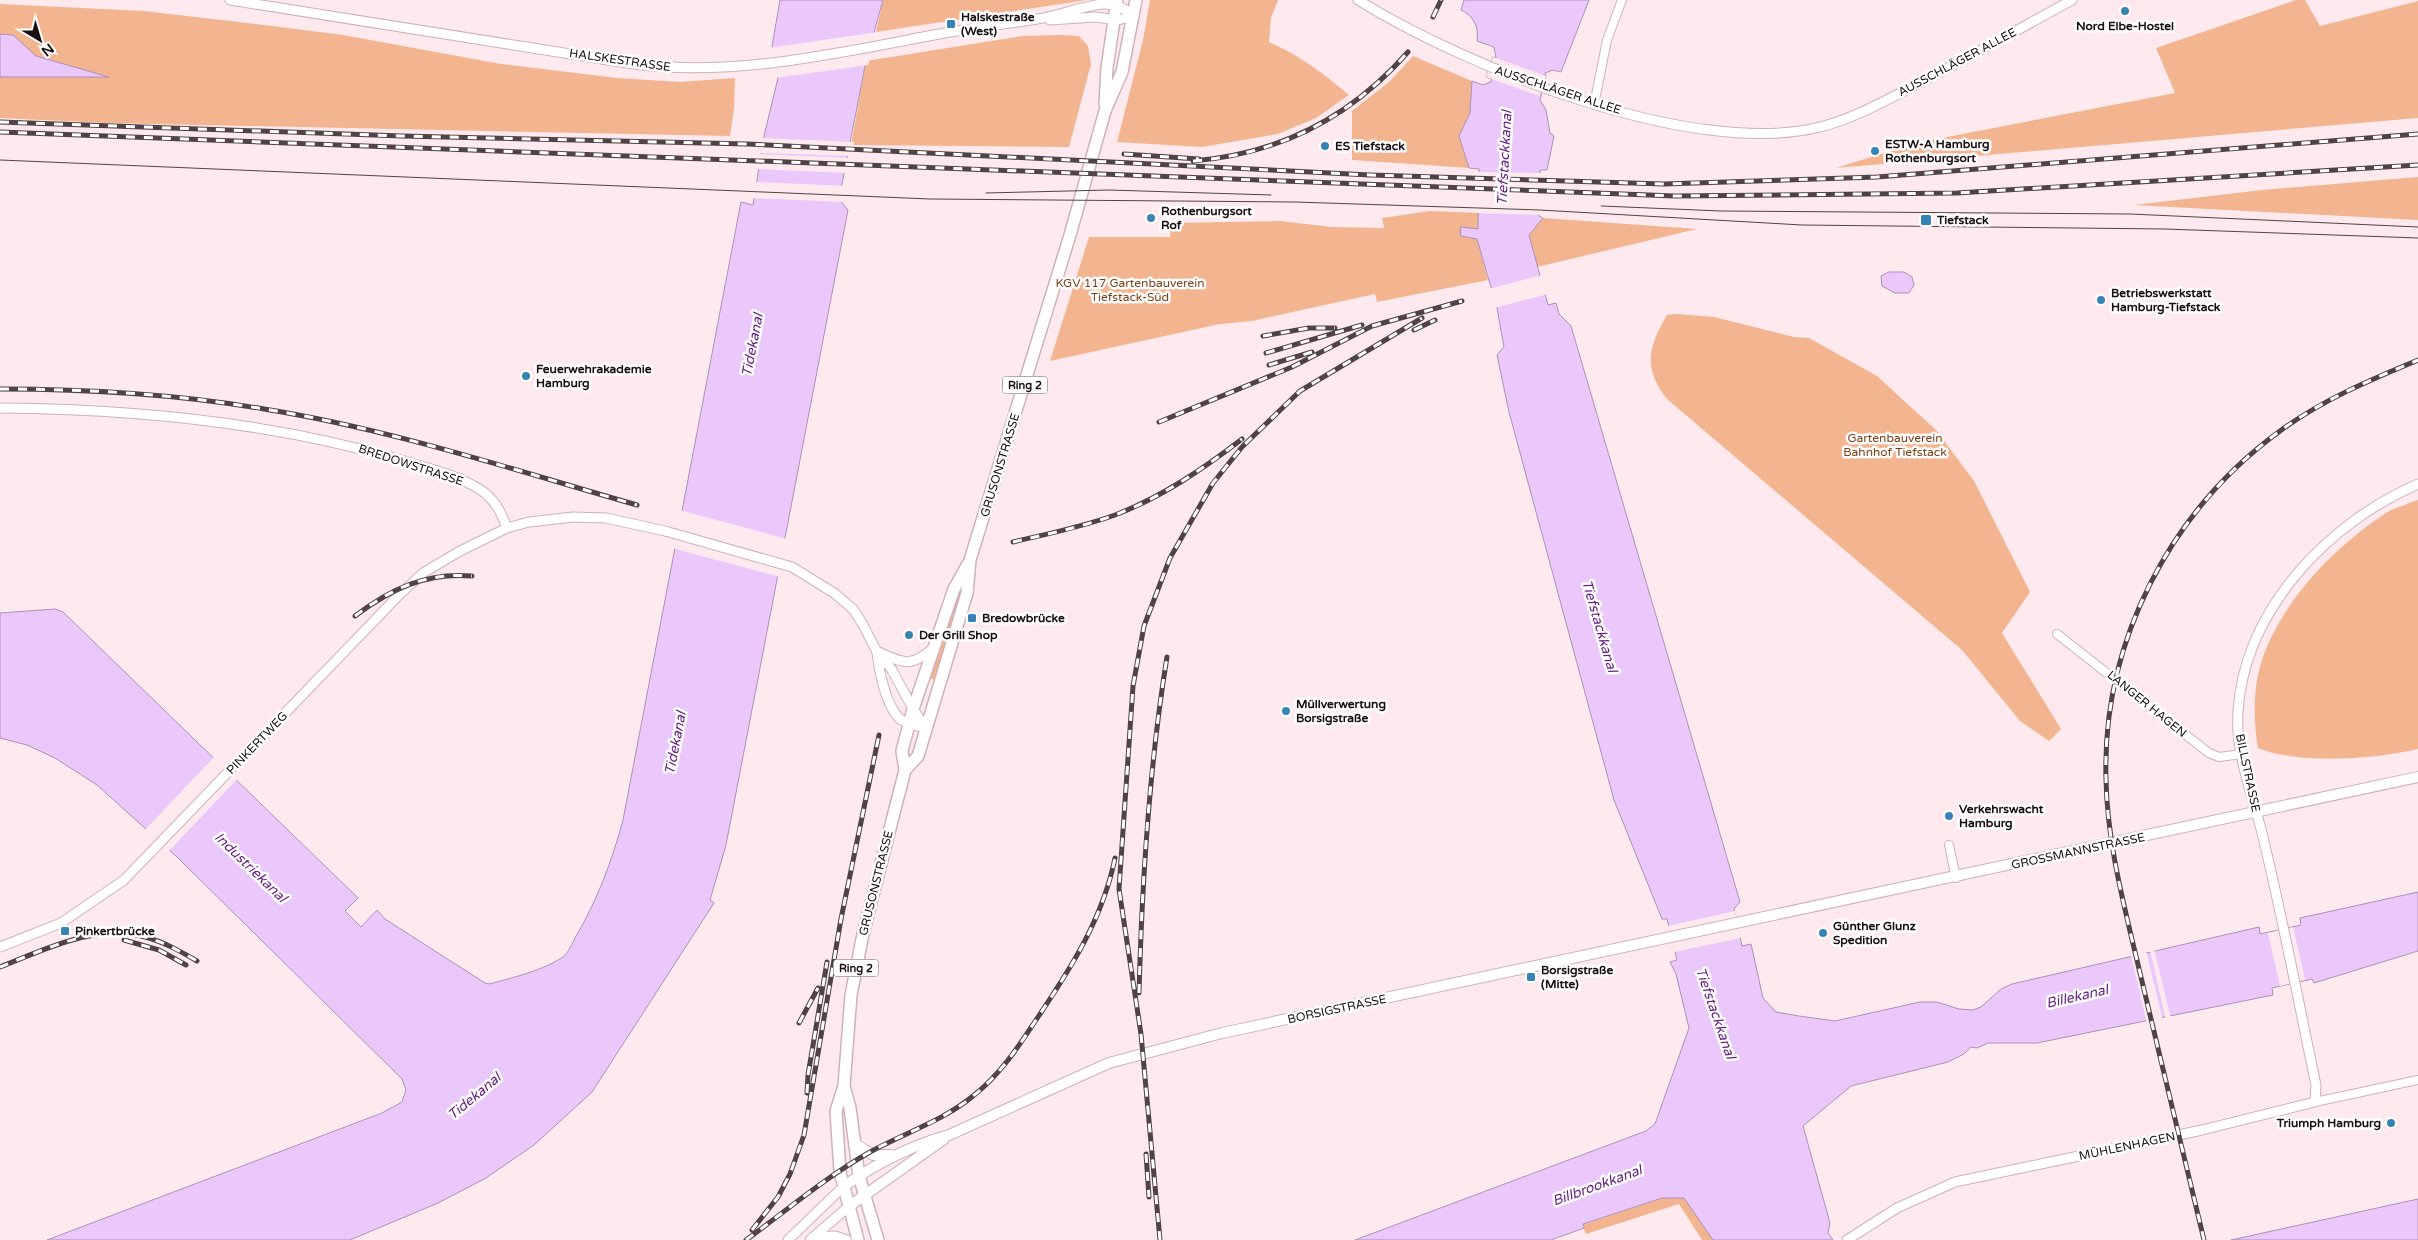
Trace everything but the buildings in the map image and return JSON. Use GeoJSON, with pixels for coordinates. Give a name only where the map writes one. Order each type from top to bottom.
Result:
{"type":"FeatureCollection","features":[{"type":"Feature","properties":{"kind":"main road","name":"GRUSONSTRASSE"},"geometry":{"type":"LineString","coordinates":[[843,1187],[837,1146],[836,1111],[844,1086],[851,995],[873,890],[904,770],[902,750],[913,709],[954,589],[970,560],[1073,226],[1105,111],[1122,72],[1136,0]]}},
{"type":"Feature","properties":{"kind":"main road","name":"GRUSONSTRASSE"},"geometry":{"type":"LineString","coordinates":[[1105,111],[1106,68],[1117,2]]}},
{"type":"Feature","properties":{"kind":"main road","name":"GRUSONSTRASSE"},"geometry":{"type":"LineString","coordinates":[[904,770],[918,756],[967,593],[970,560]]}},
{"type":"Feature","properties":{"kind":"main road","name":"GROSSMANNSTRASSE"},"geometry":{"type":"LineString","coordinates":[[1738,924],[2418,777]]}},
{"type":"Feature","properties":{"kind":"main road","name":"BORSIGSTRASSE"},"geometry":{"type":"LineString","coordinates":[[843,1187],[897,1155],[926,1142],[949,1136],[1121,1058],[1222,1033],[1738,924]]}},
{"type":"Feature","properties":{"kind":"main road","name":"GRUSONSTRASSE"},"geometry":{"type":"LineString","coordinates":[[844,1086],[850,1108],[859,1176],[864,1194]]}},
{"type":"Feature","properties":{"kind":"main road","name":"BORSIGSTRASSE"},"geometry":{"type":"LineString","coordinates":[[848,1207],[949,1136]]}},
{"type":"Feature","properties":{"kind":"main road"},"geometry":{"type":"LineString","coordinates":[[854,1143],[873,1155],[897,1155]]}},
{"type":"Feature","properties":{"kind":"main road","name":"Ring 2"},"geometry":{"type":"LineString","coordinates":[[843,1187],[858,1240]]}},
{"type":"Feature","properties":{"kind":"main road","name":"Ring 2"},"geometry":{"type":"LineString","coordinates":[[864,1194],[878,1240]]}},
{"type":"Feature","properties":{"kind":"street","name":"HALSKESTRASSE"},"geometry":{"type":"LineString","coordinates":[[230,0],[651,67],[711,68],[878,46],[952,32],[1039,19],[1117,2]]}},
{"type":"Feature","properties":{"kind":"street","name":"AUSSCHLÄGER ALLEE"},"geometry":{"type":"LineString","coordinates":[[1358,0],[1426,39],[1490,67],[1594,105],[1704,129],[1756,133],[1812,129],[1847,118],[1895,95],[2072,0]]}},
{"type":"Feature","properties":{"kind":"street"},"geometry":{"type":"LineString","coordinates":[[1594,105],[1607,40],[1622,0]]}},
{"type":"Feature","properties":{"kind":"street"},"geometry":{"type":"LineString","coordinates":[[1117,2],[1134,16]]}},
{"type":"Feature","properties":{"kind":"street","name":"HALSKESTRASSE"},"geometry":{"type":"LineString","coordinates":[[1039,19],[1095,18],[1114,20],[1134,16]]}},
{"type":"Feature","properties":{"kind":"street","name":"BREDOWSTRASSE"},"geometry":{"type":"LineString","coordinates":[[0,408],[103,410],[160,415],[238,425],[359,448],[446,473],[468,483],[493,501],[500,510],[507,528]]}},
{"type":"Feature","properties":{"kind":"street","name":"BILLSTRASSE"},"geometry":{"type":"LineString","coordinates":[[2315,1102],[2316,1085],[2283,929],[2242,754],[2239,739],[2238,712],[2245,671],[2264,623],[2279,598],[2302,569],[2334,536],[2378,504],[2418,484]]}},
{"type":"Feature","properties":{"kind":"street"},"geometry":{"type":"LineString","coordinates":[[507,528],[530,522],[573,516],[606,518],[665,531],[792,567],[814,579],[852,610],[876,650],[892,670],[913,709],[926,728]]}},
{"type":"Feature","properties":{"kind":"street","name":"PINKERTWEG"},"geometry":{"type":"LineString","coordinates":[[0,947],[55,925],[91,904],[124,880],[414,581],[460,551],[507,528]]}},
{"type":"Feature","properties":{"kind":"street","name":"LANGER HAGEN"},"geometry":{"type":"LineString","coordinates":[[2058,634],[2209,753],[2220,758],[2242,754]]}},
{"type":"Feature","properties":{"kind":"street"},"geometry":{"type":"LineString","coordinates":[[876,650],[896,660],[907,662],[921,658],[933,648]]}},
{"type":"Feature","properties":{"kind":"street"},"geometry":{"type":"LineString","coordinates":[[876,650],[880,675],[892,706],[900,719],[926,728]]}},
{"type":"Feature","properties":{"kind":"street"},"geometry":{"type":"LineString","coordinates":[[1949,845],[1956,878]]}},
{"type":"Feature","properties":{"kind":"street","name":"MÜHLENHAGEN"},"geometry":{"type":"LineString","coordinates":[[1848,1240],[1897,1208],[1955,1182],[2202,1130],[2315,1102],[2418,1080]]}},
{"type":"Feature","properties":{"kind":"street"},"geometry":{"type":"LineString","coordinates":[[788,1240],[843,1187]]}},
{"type":"Feature","properties":{"kind":"street"},"geometry":{"type":"LineString","coordinates":[[812,1238],[848,1207]]}},
{"type":"Feature","properties":{"kind":"street"},"geometry":{"type":"LineString","coordinates":[[812,1238],[835,1236],[847,1240]]}},
{"type":"Feature","properties":{"kind":"green space"},"geometry":{"type":"Polygon","coordinates":[[[883,0],[1087,0],[876,32],[883,0]]]}},
{"type":"Feature","properties":{"kind":"green space"},"geometry":{"type":"Polygon","coordinates":[[[1150,0],[1278,0],[1271,18],[1269,42],[1310,65],[1349,95],[1316,118],[1278,134],[1202,147],[1117,142],[1143,40],[1150,0]]]}},
{"type":"Feature","properties":{"kind":"green space"},"geometry":{"type":"Polygon","coordinates":[[[2296,0],[2305,0],[2320,26],[2418,1],[2418,118],[1836,168],[1916,143],[2175,93],[2156,48],[2296,0]]]}},
{"type":"Feature","properties":{"kind":"green space"},"geometry":{"type":"Polygon","coordinates":[[[0,4],[144,11],[264,25],[343,35],[501,64],[617,78],[680,82],[735,78],[734,108],[730,136],[106,123],[0,118],[0,4]]]}},
{"type":"Feature","properties":{"kind":"green space"},"geometry":{"type":"Polygon","coordinates":[[[1022,36],[1079,36],[1088,46],[1091,64],[1069,147],[851,145],[866,61],[1022,36]]]}},
{"type":"Feature","properties":{"kind":"green space"},"geometry":{"type":"Polygon","coordinates":[[[1413,56],[1472,81],[1470,113],[1459,136],[1469,168],[1352,160],[1352,111],[1389,82],[1413,56]]]}},
{"type":"Feature","properties":{"kind":"green space"},"geometry":{"type":"Polygon","coordinates":[[[2418,177],[2418,220],[2134,205],[2262,190],[2418,177]]]}},
{"type":"Feature","properties":{"kind":"green space","name":"KGV 117 Gartenbauverein Tiefstack-Süd"},"geometry":{"type":"Polygon","coordinates":[[[1430,211],[1479,213],[1477,239],[1488,280],[1377,302],[1375,294],[1252,321],[1220,324],[1050,361],[1089,237],[1170,237],[1171,223],[1281,221],[1331,227],[1384,228],[1382,218],[1430,211]]]}},
{"type":"Feature","properties":{"kind":"green space"},"geometry":{"type":"Polygon","coordinates":[[[1543,218],[1697,229],[1537,267],[1529,235],[1543,218]]]}},
{"type":"Feature","properties":{"kind":"green space","name":"Gartenbauverein Bahnhof Tiefstack"},"geometry":{"type":"Polygon","coordinates":[[[1667,315],[1714,317],[1794,337],[1809,338],[1877,376],[1936,430],[1974,481],[2030,592],[2002,633],[2061,729],[2049,741],[2020,721],[1962,650],[1667,399],[1659,388],[1651,368],[1652,348],[1667,315]]]}},
{"type":"Feature","properties":{"kind":"green space"},"geometry":{"type":"Polygon","coordinates":[[[2418,500],[2418,749],[2400,753],[2337,759],[2294,757],[2258,748],[2255,726],[2255,692],[2259,670],[2271,638],[2282,617],[2312,577],[2348,542],[2386,513],[2418,500]]]}},
{"type":"Feature","properties":{"kind":"green space"},"geometry":{"type":"Polygon","coordinates":[[[958,595],[960,596],[935,680],[928,678],[958,595]]]}},
{"type":"Feature","properties":{"kind":"green space"},"geometry":{"type":"Polygon","coordinates":[[[1662,1198],[1684,1198],[1713,1240],[1702,1240],[1679,1204],[1586,1234],[1582,1225],[1662,1198]]]}},
{"type":"Feature","properties":{"kind":"water"},"geometry":{"type":"Polygon","coordinates":[[[780,0],[883,0],[866,61],[839,199],[848,210],[726,845],[710,900],[714,903],[592,1092],[534,1145],[486,1178],[438,1203],[350,1240],[47,1240],[382,1113],[402,1102],[406,1090],[402,1079],[178,858],[97,785],[55,758],[27,745],[0,738],[0,613],[55,609],[63,612],[358,898],[345,911],[361,927],[377,910],[385,919],[485,983],[490,984],[537,970],[563,957],[570,948],[597,895],[609,866],[623,820],[741,202],[753,205],[764,136],[778,78],[772,46],[780,0]]]}},
{"type":"Feature","properties":{"kind":"water"},"geometry":{"type":"Polygon","coordinates":[[[1464,0],[1589,0],[1561,72],[1553,70],[1545,73],[1546,76],[1540,100],[1546,110],[1550,133],[1554,136],[1547,170],[1540,170],[1539,216],[1543,218],[1529,235],[1548,305],[1556,303],[1559,314],[1571,326],[1740,902],[1734,909],[1742,946],[1751,944],[1763,998],[1776,1012],[1835,1021],[1920,1002],[1937,1002],[1959,1009],[1973,1010],[1981,1007],[2001,989],[2012,984],[2259,927],[2260,934],[2301,925],[2300,918],[2418,892],[2418,951],[2314,983],[2312,979],[2272,988],[2273,995],[2037,1043],[1988,1043],[1977,1048],[1971,1047],[1964,1054],[1948,1062],[1851,1086],[1803,1126],[1830,1223],[1828,1233],[1833,1240],[1713,1240],[1684,1198],[1662,1198],[1583,1224],[1584,1228],[1551,1240],[1355,1240],[1646,1131],[1655,1124],[1689,1028],[1676,974],[1670,962],[1677,960],[1667,919],[1662,919],[1614,800],[1509,412],[1497,355],[1504,347],[1497,308],[1477,239],[1461,236],[1460,227],[1478,229],[1479,169],[1469,168],[1459,136],[1470,113],[1472,81],[1483,85],[1491,82],[1492,79],[1486,77],[1493,57],[1496,58],[1494,47],[1477,41],[1475,22],[1466,12],[1461,10],[1464,0]]]}},
{"type":"Feature","properties":{"kind":"water"},"geometry":{"type":"Polygon","coordinates":[[[0,34],[13,35],[36,56],[109,77],[0,77],[0,34]]]}},
{"type":"Feature","properties":{"kind":"water"},"geometry":{"type":"Polygon","coordinates":[[[1889,272],[1904,272],[1912,277],[1914,285],[1909,293],[1895,293],[1882,286],[1881,276],[1889,272]]]}},
{"type":"Feature","properties":{"kind":"water"},"geometry":{"type":"Polygon","coordinates":[[[2418,1199],[2418,1240],[2231,1240],[2418,1199]]]}},
{"type":"Feature","properties":{"kind":"pier"},"geometry":{"type":"Polygon","coordinates":[[[878,32],[868,65],[775,78],[769,48],[878,32]]]}},
{"type":"Feature","properties":{"kind":"pier"},"geometry":{"type":"Polygon","coordinates":[[[1493,57],[1546,76],[1539,96],[1486,77],[1493,57]]]}},
{"type":"Feature","properties":{"kind":"pier"},"geometry":{"type":"Polygon","coordinates":[[[761,138],[854,142],[851,156],[759,153],[761,138]]]}},
{"type":"Feature","properties":{"kind":"pier"},"geometry":{"type":"Polygon","coordinates":[[[759,154],[851,158],[848,173],[756,169],[759,154]]]}},
{"type":"Feature","properties":{"kind":"pier"},"geometry":{"type":"Polygon","coordinates":[[[1477,172],[1541,173],[1540,215],[1476,213],[1477,172]]]}},
{"type":"Feature","properties":{"kind":"pier"},"geometry":{"type":"Polygon","coordinates":[[[754,182],[845,186],[842,199],[844,202],[751,198],[754,182]]]}},
{"type":"Feature","properties":{"kind":"pier"},"geometry":{"type":"Polygon","coordinates":[[[1542,275],[1548,294],[1494,308],[1488,289],[1542,275]]]}},
{"type":"Feature","properties":{"kind":"pier"},"geometry":{"type":"Polygon","coordinates":[[[679,510],[787,539],[780,577],[672,548],[679,510]]]}},
{"type":"Feature","properties":{"kind":"pier"},"geometry":{"type":"Polygon","coordinates":[[[215,756],[238,778],[168,852],[145,830],[215,756]]]}},
{"type":"Feature","properties":{"kind":"pier"},"geometry":{"type":"Polygon","coordinates":[[[1735,911],[1741,938],[1674,952],[1668,926],[1735,911]]]}},
{"type":"Feature","properties":{"kind":"pier"},"geometry":{"type":"Polygon","coordinates":[[[2293,927],[2305,980],[2280,986],[2268,933],[2293,927]]]}},
{"type":"Feature","properties":{"kind":"pier"},"geometry":{"type":"Polygon","coordinates":[[[2154,949],[2171,1019],[2166,1020],[2150,950],[2154,949]]]}},
{"type":"Feature","properties":{"kind":"pier"},"geometry":{"type":"Polygon","coordinates":[[[2146,951],[2163,1021],[2147,1024],[2131,955],[2146,951]]]}},
{"type":"Feature","properties":{"kind":"tram line"},"geometry":{"type":"LineString","coordinates":[[0,160],[930,199],[1295,202],[1540,210],[1802,225],[2165,229],[2418,238]]}},
{"type":"Feature","properties":{"kind":"tram line"},"geometry":{"type":"LineString","coordinates":[[986,193],[1109,190],[1271,195]]}},
{"type":"Feature","properties":{"kind":"tram line"},"geometry":{"type":"LineString","coordinates":[[1601,206],[1721,211],[2130,214],[2418,227]]}},
{"type":"Feature","properties":{"kind":"railway"},"geometry":{"type":"LineString","coordinates":[[1433,17],[1441,0]]}},
{"type":"Feature","properties":{"kind":"railway"},"geometry":{"type":"LineString","coordinates":[[1193,161],[1225,157],[1255,150],[1284,141],[1312,128],[1338,113],[1363,95],[1408,52]]}},
{"type":"Feature","properties":{"kind":"railway"},"geometry":{"type":"LineString","coordinates":[[0,122],[402,136],[748,144],[1370,175],[1664,184],[1877,177],[2418,134]]}},
{"type":"Feature","properties":{"kind":"railway"},"geometry":{"type":"LineString","coordinates":[[0,132],[1675,196],[1957,193],[2418,165]]}},
{"type":"Feature","properties":{"kind":"railway"},"geometry":{"type":"LineString","coordinates":[[1124,154],[1199,159]]}},
{"type":"Feature","properties":{"kind":"railway"},"geometry":{"type":"LineString","coordinates":[[1159,422],[1292,367],[1372,326],[1462,301]]}},
{"type":"Feature","properties":{"kind":"railway"},"geometry":{"type":"LineString","coordinates":[[1160,1240],[1141,1034],[1119,889],[1133,686],[1144,626],[1170,558],[1213,483],[1242,447],[1300,391],[1422,318]]}},
{"type":"Feature","properties":{"kind":"railway"},"geometry":{"type":"LineString","coordinates":[[1414,330],[1435,320]]}},
{"type":"Feature","properties":{"kind":"railway"},"geometry":{"type":"LineString","coordinates":[[1266,353],[1362,325]]}},
{"type":"Feature","properties":{"kind":"railway"},"geometry":{"type":"LineString","coordinates":[[1263,336],[1309,328],[1335,328]]}},
{"type":"Feature","properties":{"kind":"railway"},"geometry":{"type":"LineString","coordinates":[[1269,365],[1312,352]]}},
{"type":"Feature","properties":{"kind":"railway"},"geometry":{"type":"LineString","coordinates":[[2204,1240],[2128,925],[2113,852],[2106,779],[2108,728],[2116,678],[2130,630],[2150,584],[2176,540],[2206,500],[2241,463],[2280,431],[2313,410],[2347,391],[2418,360]]}},
{"type":"Feature","properties":{"kind":"railway"},"geometry":{"type":"LineString","coordinates":[[0,389],[99,391],[165,396],[311,417],[452,451],[637,505]]}},
{"type":"Feature","properties":{"kind":"railway"},"geometry":{"type":"LineString","coordinates":[[1013,542],[1090,523],[1132,508],[1182,482],[1242,439]]}},
{"type":"Feature","properties":{"kind":"railway"},"geometry":{"type":"LineString","coordinates":[[355,616],[368,606],[410,584],[439,577],[455,575],[472,576]]}},
{"type":"Feature","properties":{"kind":"railway"},"geometry":{"type":"LineString","coordinates":[[1139,993],[1147,824],[1155,740],[1167,657]]}},
{"type":"Feature","properties":{"kind":"railway"},"geometry":{"type":"LineString","coordinates":[[752,1230],[778,1197],[790,1174],[804,1135],[841,919],[879,735]]}},
{"type":"Feature","properties":{"kind":"railway"},"geometry":{"type":"LineString","coordinates":[[746,1240],[838,1172],[883,1145],[949,1113],[973,1096],[992,1079],[1024,1039],[1074,961],[1103,901],[1115,858]]}},
{"type":"Feature","properties":{"kind":"railway"},"geometry":{"type":"LineString","coordinates":[[0,967],[71,940],[108,933],[127,934],[152,939],[172,947],[197,961]]}},
{"type":"Feature","properties":{"kind":"railway"},"geometry":{"type":"LineString","coordinates":[[124,940],[159,950],[186,965]]}},
{"type":"Feature","properties":{"kind":"railway"},"geometry":{"type":"LineString","coordinates":[[807,1093],[808,1075],[827,962]]}},
{"type":"Feature","properties":{"kind":"railway"},"geometry":{"type":"LineString","coordinates":[[799,1023],[818,988]]}},
{"type":"Feature","properties":{"kind":"railway"},"geometry":{"type":"LineString","coordinates":[[1146,1154],[1149,1197]]}},
{"type":"Feature","properties":{"kind":"place","name":"Nord Elbe-Hostel"},"geometry":{"type":"Point","coordinates":[2125,11]}},
{"type":"Feature","properties":{"kind":"place","name":"Halskestraße (West)"},"geometry":{"type":"Point","coordinates":[951,24]}},
{"type":"Feature","properties":{"kind":"place","name":"ES Tiefstack"},"geometry":{"type":"Point","coordinates":[1325,146]}},
{"type":"Feature","properties":{"kind":"place","name":"ESTW-A Hamburg Rothenburgsort"},"geometry":{"type":"Point","coordinates":[1875,151]}},
{"type":"Feature","properties":{"kind":"place","name":"Rothenburgsort Rof"},"geometry":{"type":"Point","coordinates":[1151,218]}},
{"type":"Feature","properties":{"kind":"place","name":"Tiefstack"},"geometry":{"type":"Point","coordinates":[1926,220]}},
{"type":"Feature","properties":{"kind":"place","name":"Betriebswerkstatt Hamburg-Tiefstack"},"geometry":{"type":"Point","coordinates":[2101,300]}},
{"type":"Feature","properties":{"kind":"place","name":"Feuerwehrakademie Hamburg"},"geometry":{"type":"Point","coordinates":[526,376]}},
{"type":"Feature","properties":{"kind":"place","name":"Bredowbrücke"},"geometry":{"type":"Point","coordinates":[972,618]}},
{"type":"Feature","properties":{"kind":"place","name":"Der Grill Shop"},"geometry":{"type":"Point","coordinates":[909,635]}},
{"type":"Feature","properties":{"kind":"place","name":"Müllverwertung Borsigstraße"},"geometry":{"type":"Point","coordinates":[1286,711]}},
{"type":"Feature","properties":{"kind":"place","name":"Verkehrswacht Hamburg"},"geometry":{"type":"Point","coordinates":[1949,816]}},
{"type":"Feature","properties":{"kind":"place","name":"Pinkertbrücke"},"geometry":{"type":"Point","coordinates":[65,931]}},
{"type":"Feature","properties":{"kind":"place","name":"Günther Glunz Spedition"},"geometry":{"type":"Point","coordinates":[1823,933]}},
{"type":"Feature","properties":{"kind":"place","name":"Borsigstraße (Mitte)"},"geometry":{"type":"Point","coordinates":[1531,977]}},
{"type":"Feature","properties":{"kind":"place","name":"Triumph Hamburg"},"geometry":{"type":"Point","coordinates":[2391,1123]}},
{"type":"Feature","properties":{"kind":"water label","name":"Tiefstackkanal"},"geometry":{"type":"Point","coordinates":[1504,158]}},
{"type":"Feature","properties":{"kind":"water label","name":"Tidekanal"},"geometry":{"type":"Point","coordinates":[752,345]}},
{"type":"Feature","properties":{"kind":"water label","name":"Tiefstackkanal"},"geometry":{"type":"Point","coordinates":[1600,626]}},
{"type":"Feature","properties":{"kind":"water label","name":"Tidekanal"},"geometry":{"type":"Point","coordinates":[675,743]}},
{"type":"Feature","properties":{"kind":"water label","name":"Industriekanal"},"geometry":{"type":"Point","coordinates":[251,867]}},
{"type":"Feature","properties":{"kind":"water label","name":"Billekanal"},"geometry":{"type":"Point","coordinates":[2077,996]}},
{"type":"Feature","properties":{"kind":"water label","name":"Tiefstackkanal"},"geometry":{"type":"Point","coordinates":[1716,1013]}},
{"type":"Feature","properties":{"kind":"water label","name":"Tidekanal"},"geometry":{"type":"Point","coordinates":[474,1096]}},
{"type":"Feature","properties":{"kind":"water label","name":"Billbrookkanal"},"geometry":{"type":"Point","coordinates":[1597,1185]}}]}
